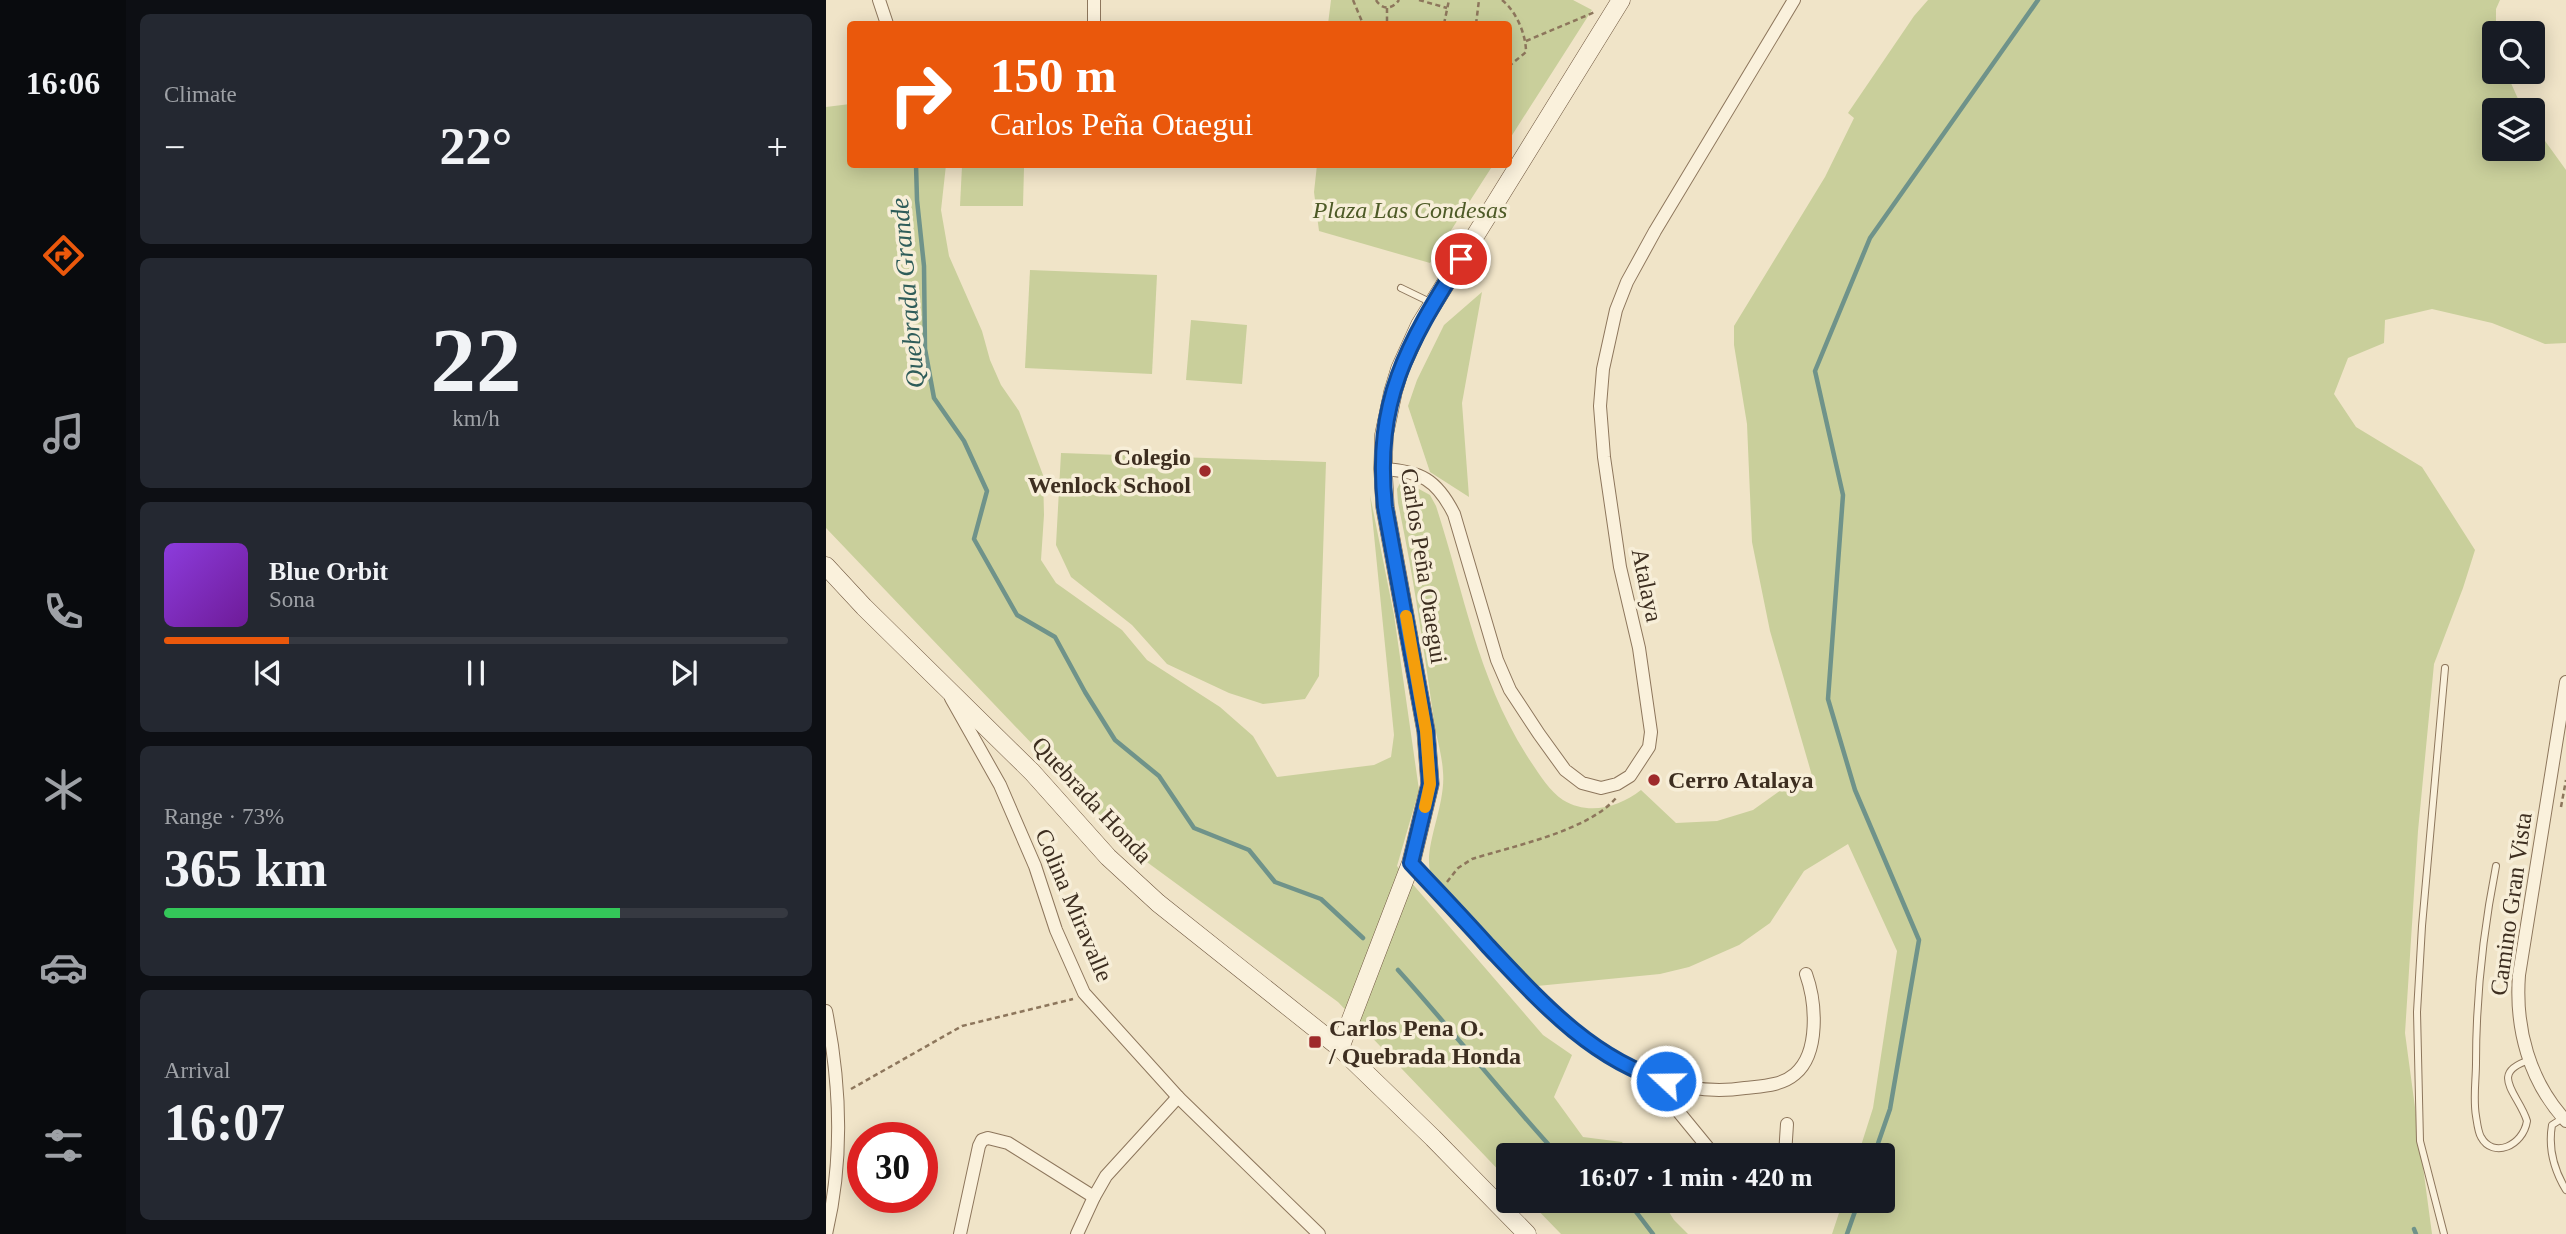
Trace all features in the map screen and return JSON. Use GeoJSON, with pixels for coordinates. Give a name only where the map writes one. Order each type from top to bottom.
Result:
{"type":"FeatureCollection","features":[{"type":"Feature","properties":{"kind":"street"},"geometry":{"type":"LineString","coordinates":[[880,0],[886,21]]}},
{"type":"Feature","properties":{"kind":"street"},"geometry":{"type":"LineString","coordinates":[[1094,0],[1094,21]]}},
{"type":"Feature","properties":{"kind":"street","name":"Atalaya"},"geometry":{"type":"LineString","coordinates":[[1630,776],[1649,747],[1651,732],[1639,648],[1620,567],[1604,457],[1600,406],[1603,369],[1616,310],[1627,282],[1655,230],[1794,0]]}},
{"type":"Feature","properties":{"kind":"street","name":"Carlos Peña Otaegui"},"geometry":{"type":"LineString","coordinates":[[1340,1048],[1411,863],[1430,784],[1426,731],[1388,525],[1383,469],[1387,416],[1396,381],[1409,347],[1433,304],[1616,2]]}},
{"type":"Feature","properties":{"kind":"street"},"geometry":{"type":"LineString","coordinates":[[1383,469],[1419,476],[1432,482],[1444,494],[1454,514],[1494,648],[1510,690],[1564,770],[1582,783],[1601,788],[1617,784],[1630,776]]}},
{"type":"Feature","properties":{"kind":"street","name":"Quebrada Honda"},"geometry":{"type":"LineString","coordinates":[[826,566],[864,607],[1032,772],[1108,856],[1158,903],[1340,1048]]}},
{"type":"Feature","properties":{"kind":"street","name":"Camino Gran Vista"},"geometry":{"type":"LineString","coordinates":[[2565,1120],[2541,1087],[2530,1060],[2518,1015],[2519,975],[2566,682]]}},
{"type":"Feature","properties":{"kind":"street","name":"Colina Miravalle"},"geometry":{"type":"LineString","coordinates":[[944,685],[1000,785],[1035,866],[1056,930],[1087,996],[1178,1097],[1319,1234]]}},
{"type":"Feature","properties":{"kind":"street"},"geometry":{"type":"LineString","coordinates":[[1411,863],[1542,1004],[1582,1038],[1650,1076],[1712,1090],[1784,1082],[1797,1072],[1807,1058],[1812,1038],[1812,1002],[1806,974]]}},
{"type":"Feature","properties":{"kind":"street"},"geometry":{"type":"LineString","coordinates":[[826,1011],[839,1096],[837,1174],[826,1234]]}},
{"type":"Feature","properties":{"kind":"street"},"geometry":{"type":"LineString","coordinates":[[1340,1048],[1527,1234]]}},
{"type":"Feature","properties":{"kind":"street"},"geometry":{"type":"LineString","coordinates":[[1650,1076],[1704,1143]]}},
{"type":"Feature","properties":{"kind":"street"},"geometry":{"type":"LineString","coordinates":[[826,1102],[839,1096]]}},
{"type":"Feature","properties":{"kind":"street"},"geometry":{"type":"LineString","coordinates":[[1077,1234],[1107,1175],[1178,1097]]}},
{"type":"Feature","properties":{"kind":"street"},"geometry":{"type":"LineString","coordinates":[[1786,1143],[1787,1124]]}},
{"type":"Feature","properties":{"kind":"street"},"geometry":{"type":"LineString","coordinates":[[960,1234],[979,1146],[982,1140],[988,1138],[1008,1143],[1094,1197]]}},
{"type":"Feature","properties":{"kind":"lane"},"geometry":{"type":"LineString","coordinates":[[1401,288],[1433,304]]}},
{"type":"Feature","properties":{"kind":"lane"},"geometry":{"type":"LineString","coordinates":[[2444,1234],[2420,1141],[2417,1012],[2445,668]]}},
{"type":"Feature","properties":{"kind":"lane"},"geometry":{"type":"LineString","coordinates":[[2496,866],[2487,910],[2476,1003],[2476,1114],[2481,1137],[2489,1144],[2507,1147],[2514,1145],[2523,1135],[2527,1121],[2508,1081],[2508,1073],[2514,1065],[2530,1060]]}},
{"type":"Feature","properties":{"kind":"lane"},"geometry":{"type":"LineString","coordinates":[[2565,1120],[2552,1125],[2549,1141],[2554,1162],[2566,1189]]}},
{"type":"Feature","properties":{"kind":"path"},"geometry":{"type":"LineString","coordinates":[[1353,0],[1362,21]]}},
{"type":"Feature","properties":{"kind":"path"},"geometry":{"type":"LineString","coordinates":[[1376,0],[1380,6],[1387,8],[1394,6],[1399,0]]}},
{"type":"Feature","properties":{"kind":"path"},"geometry":{"type":"LineString","coordinates":[[1419,0],[1447,8]]}},
{"type":"Feature","properties":{"kind":"path"},"geometry":{"type":"LineString","coordinates":[[1445,21],[1449,0]]}},
{"type":"Feature","properties":{"kind":"path"},"geometry":{"type":"LineString","coordinates":[[1476,21],[1479,0]]}},
{"type":"Feature","properties":{"kind":"path"},"geometry":{"type":"LineString","coordinates":[[1502,0],[1511,7],[1526,41],[1526,52],[1512,64]]}},
{"type":"Feature","properties":{"kind":"path"},"geometry":{"type":"LineString","coordinates":[[1526,41],[1616,2]]}},
{"type":"Feature","properties":{"kind":"path"},"geometry":{"type":"LineString","coordinates":[[1387,8],[1387,21]]}},
{"type":"Feature","properties":{"kind":"path"},"geometry":{"type":"LineString","coordinates":[[1439,893],[1458,868],[1472,859],[1583,823],[1610,805],[1623,790],[1630,776]]}},
{"type":"Feature","properties":{"kind":"path"},"geometry":{"type":"LineString","coordinates":[[2561,807],[2566,779]]}},
{"type":"Feature","properties":{"kind":"path"},"geometry":{"type":"LineString","coordinates":[[839,1096],[962,1026],[1087,996]]}},
{"type":"Feature","properties":{"kind":"green space","name":"Plaza Las Condesas"},"geometry":{"type":"Polygon","coordinates":[[[1331,0],[1573,0],[1592,10],[1512,135],[1512,21],[1328,21],[1331,0]]]}},
{"type":"Feature","properties":{"kind":"green space"},"geometry":{"type":"Polygon","coordinates":[[[1928,0],[2500,0],[2496,9],[2496,21],[2482,21],[2482,84],[2511,84],[2518,98],[2482,98],[2482,161],[2545,161],[2545,141],[2566,170],[2566,343],[2545,344],[2492,323],[2432,309],[2385,320],[2384,343],[2348,358],[2334,394],[2356,427],[2422,467],[2475,550],[2434,664],[2418,831],[2405,1033],[2432,1234],[1832,1234],[1839,1213],[1895,1213],[1895,1143],[1862,1143],[1873,1108],[1897,951],[1848,844],[1804,871],[1770,923],[1739,945],[1689,967],[1660,974],[1537,986],[1430,871],[1430,849],[1441,798],[1443,772],[1398,503],[1397,489],[1400,483],[1406,482],[1430,495],[1436,506],[1474,636],[1497,698],[1529,759],[1548,786],[1563,800],[1583,808],[1604,807],[1623,801],[1641,790],[1676,823],[1717,821],[1753,810],[1795,780],[1813,779],[1770,631],[1752,542],[1747,424],[1734,345],[1734,326],[1825,177],[1854,118],[1848,113],[1914,16],[1928,0]]]}},
{"type":"Feature","properties":{"kind":"green space"},"geometry":{"type":"Polygon","coordinates":[[[847,104],[847,168],[946,168],[941,210],[949,256],[982,331],[990,360],[1001,385],[1019,411],[1043,475],[1041,560],[1056,583],[1122,630],[1147,660],[1220,707],[1253,736],[1277,777],[1374,765],[1391,757],[1394,735],[1370,495],[1394,615],[1419,790],[1397,866],[1543,1035],[1572,1055],[1554,1097],[1583,1137],[1623,1143],[1496,1143],[1496,1167],[1338,1002],[1140,857],[826,528],[826,107],[847,104]]]}},
{"type":"Feature","properties":{"kind":"green space"},"geometry":{"type":"Polygon","coordinates":[[[962,168],[1024,168],[1023,206],[960,206],[962,168]]]}},
{"type":"Feature","properties":{"kind":"green space","name":"Plaza Las Condesas"},"geometry":{"type":"Polygon","coordinates":[[[1317,168],[1491,168],[1430,263],[1319,231],[1314,192],[1317,168]]]}},
{"type":"Feature","properties":{"kind":"green space"},"geometry":{"type":"Polygon","coordinates":[[[1030,270],[1157,275],[1152,374],[1025,368],[1030,270]]]}},
{"type":"Feature","properties":{"kind":"green space"},"geometry":{"type":"Polygon","coordinates":[[[1482,292],[1462,403],[1469,497],[1430,472],[1408,406],[1417,380],[1444,325],[1482,292]]]}},
{"type":"Feature","properties":{"kind":"green space"},"geometry":{"type":"Polygon","coordinates":[[[1191,320],[1247,325],[1242,384],[1186,380],[1191,320]]]}},
{"type":"Feature","properties":{"kind":"green space"},"geometry":{"type":"Polygon","coordinates":[[[1061,453],[1326,462],[1319,676],[1305,699],[1263,704],[1229,693],[1167,664],[1132,625],[1071,577],[1056,545],[1061,453]]]}},
{"type":"Feature","properties":{"kind":"green space"},"geometry":{"type":"Polygon","coordinates":[[[1541,1213],[1670,1213],[1688,1234],[1561,1234],[1541,1213]]]}},
{"type":"Feature","properties":{"kind":"waterway"},"geometry":{"type":"LineString","coordinates":[[1878,1143],[1890,1109],[1919,940],[1855,790],[1828,699],[1843,495],[1815,371],[1870,238],[2038,0]]}},
{"type":"Feature","properties":{"kind":"waterway","name":"Quebrada Grande"},"geometry":{"type":"LineString","coordinates":[[916,168],[924,266],[925,349],[934,398],[964,441],[987,491],[974,539],[1017,615],[1055,637],[1115,740],[1159,776],[1194,828],[1249,850],[1275,882],[1321,899],[1363,938]]}},
{"type":"Feature","properties":{"kind":"waterway","name":"Quebrada Grande"},"geometry":{"type":"LineString","coordinates":[[1398,970],[1548,1143]]}},
{"type":"Feature","properties":{"kind":"waterway","name":"Quebrada Grande"},"geometry":{"type":"LineString","coordinates":[[1637,1213],[1653,1234]]}},
{"type":"Feature","properties":{"kind":"waterway"},"geometry":{"type":"LineString","coordinates":[[1847,1234],[1854,1213]]}},
{"type":"Feature","properties":{"kind":"waterway"},"geometry":{"type":"LineString","coordinates":[[2414,1229],[2416,1234]]}},
{"type":"Feature","properties":{"kind":"slow traffic"},"geometry":{"type":"LineString","coordinates":[[1406,616],[1426,731],[1430,784],[1425,807]]}},
{"type":"Feature","properties":{"kind":"place","name":"Colegio Wenlock School"},"geometry":{"type":"Point","coordinates":[1205,471]}},
{"type":"Feature","properties":{"kind":"place","name":"Cerro Atalaya"},"geometry":{"type":"Point","coordinates":[1654,780]}},
{"type":"Feature","properties":{"kind":"place","name":"Carlos Pena O. / Quebrada Honda"},"geometry":{"type":"Point","coordinates":[1315,1042]}},
{"type":"Feature","properties":{"kind":"route"},"geometry":{"type":"LineString","coordinates":[[1461,259],[1409,347],[1393,392],[1384,435],[1385,507],[1426,731],[1430,784],[1411,863],[1542,1004],[1582,1038],[1627,1066],[1666,1081]]}}]}
